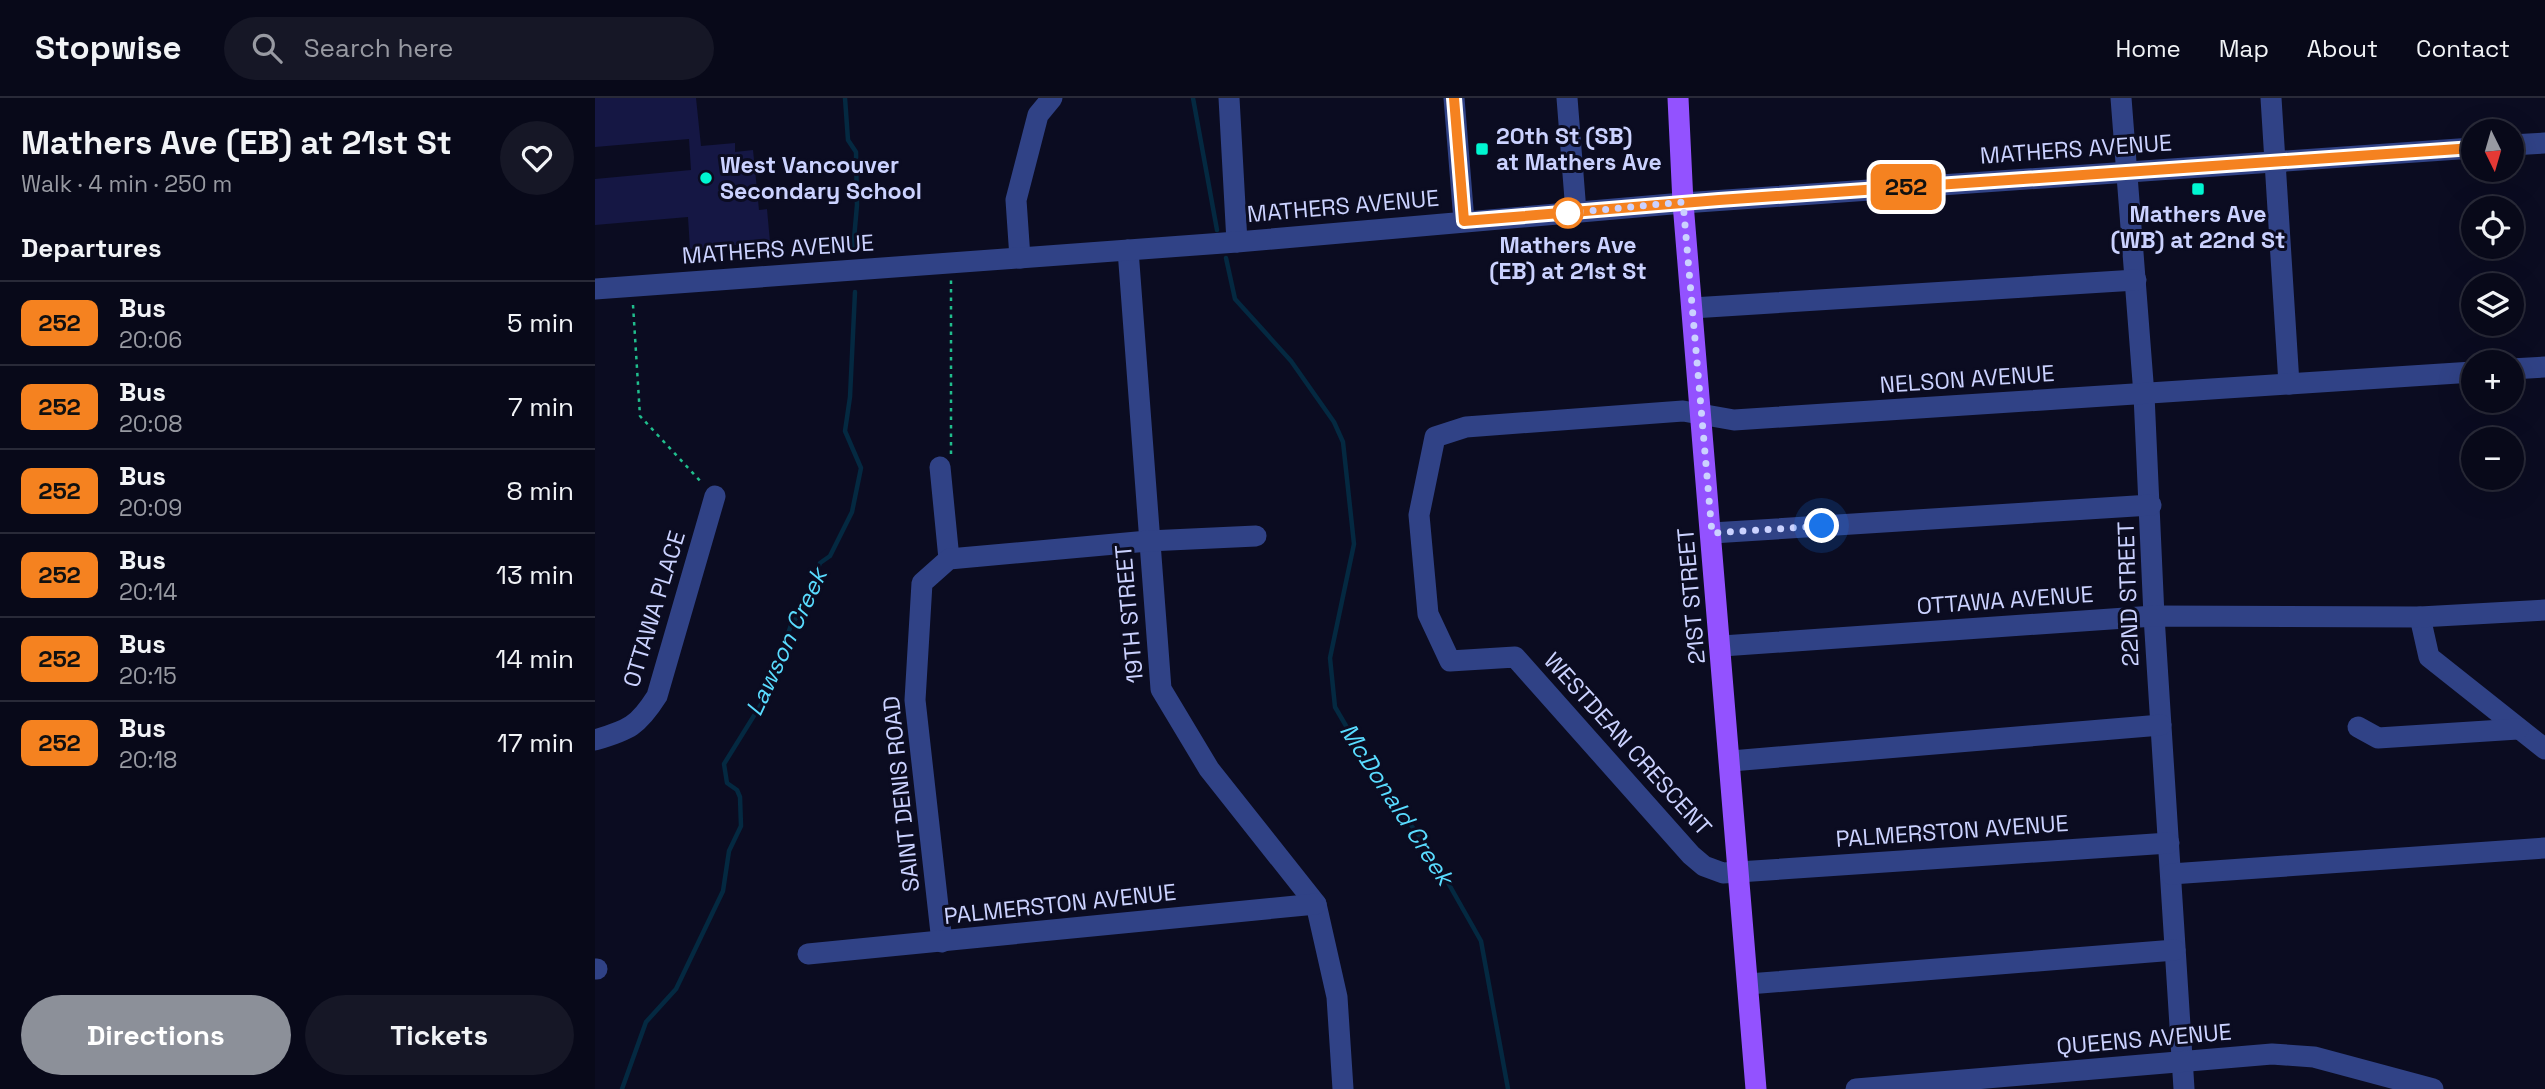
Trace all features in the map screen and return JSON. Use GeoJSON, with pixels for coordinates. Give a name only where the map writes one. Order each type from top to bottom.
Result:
{"type":"FeatureCollection","features":[{"type":"Feature","properties":{"kind":"main road","name":"21ST STREET"},"geometry":{"type":"LineString","coordinates":[[1678,98],[1683,202],[1722,646],[1756,1089]]}},
{"type":"Feature","properties":{"kind":"street"},"geometry":{"type":"LineString","coordinates":[[1020,258],[1016,200],[1038,115],[1052,98]]}},
{"type":"Feature","properties":{"kind":"street"},"geometry":{"type":"LineString","coordinates":[[1229,98],[1237,242]]}},
{"type":"Feature","properties":{"kind":"street"},"geometry":{"type":"LineString","coordinates":[[1454,98],[1464,221]]}},
{"type":"Feature","properties":{"kind":"street"},"geometry":{"type":"LineString","coordinates":[[1567,98],[1576,212]]}},
{"type":"Feature","properties":{"kind":"street","name":"22ND STREET"},"geometry":{"type":"LineString","coordinates":[[2122,98],[2151,505],[2154,616],[2184,1089]]}},
{"type":"Feature","properties":{"kind":"street"},"geometry":{"type":"LineString","coordinates":[[2271,98],[2289,384]]}},
{"type":"Feature","properties":{"kind":"street"},"geometry":{"type":"LineString","coordinates":[[2524,144],[2545,143]]}},
{"type":"Feature","properties":{"kind":"street","name":"MATHERS AVENUE"},"geometry":{"type":"LineString","coordinates":[[595,289],[1237,242],[1683,202],[2461,149]]}},
{"type":"Feature","properties":{"kind":"street","name":"19TH STREET"},"geometry":{"type":"LineString","coordinates":[[1128,250],[1161,689],[1209,768],[1316,904],[1337,997],[1343,1089]]}},
{"type":"Feature","properties":{"kind":"street"},"geometry":{"type":"LineString","coordinates":[[1692,308],[2136,280]]}},
{"type":"Feature","properties":{"kind":"street"},"geometry":{"type":"LineString","coordinates":[[2524,368],[2545,367]]}},
{"type":"Feature","properties":{"kind":"street","name":"NELSON AVENUE"},"geometry":{"type":"LineString","coordinates":[[1466,427],[1683,411],[1734,420],[2461,373]]}},
{"type":"Feature","properties":{"kind":"street","name":"WESTDEAN CRESCENT"},"geometry":{"type":"LineString","coordinates":[[1466,427],[1435,437],[1419,515],[1428,614],[1450,661],[1515,657],[1691,855],[1704,866],[1723,873],[1738,872]]}},
{"type":"Feature","properties":{"kind":"street"},"geometry":{"type":"LineString","coordinates":[[940,467],[949,559],[1148,541],[1256,536]]}},
{"type":"Feature","properties":{"kind":"street","name":"OTTAWA PLACE"},"geometry":{"type":"LineString","coordinates":[[595,740],[630,730],[657,696],[715,496]]}},
{"type":"Feature","properties":{"kind":"street"},"geometry":{"type":"LineString","coordinates":[[1712,533],[2151,505]]}},
{"type":"Feature","properties":{"kind":"street","name":"SAINT DENIS ROAD"},"geometry":{"type":"LineString","coordinates":[[942,942],[915,699],[922,583],[949,559]]}},
{"type":"Feature","properties":{"kind":"street","name":"OTTAWA AVENUE"},"geometry":{"type":"LineString","coordinates":[[1722,646],[2154,616],[2420,617],[2545,610]]}},
{"type":"Feature","properties":{"kind":"street"},"geometry":{"type":"LineString","coordinates":[[2420,617],[2430,657],[2518,729],[2543,745]]}},
{"type":"Feature","properties":{"kind":"street"},"geometry":{"type":"LineString","coordinates":[[1731,761],[2161,725]]}},
{"type":"Feature","properties":{"kind":"street"},"geometry":{"type":"LineString","coordinates":[[2358,727],[2378,738],[2518,729]]}},
{"type":"Feature","properties":{"kind":"street","name":"PALMERSTON AVENUE"},"geometry":{"type":"LineString","coordinates":[[1738,872],[2169,843]]}},
{"type":"Feature","properties":{"kind":"street"},"geometry":{"type":"LineString","coordinates":[[2171,874],[2545,848]]}},
{"type":"Feature","properties":{"kind":"street","name":"PALMERSTON AVENUE"},"geometry":{"type":"LineString","coordinates":[[808,954],[1316,904]]}},
{"type":"Feature","properties":{"kind":"street"},"geometry":{"type":"LineString","coordinates":[[1748,984],[2175,950]]}},
{"type":"Feature","properties":{"kind":"street","name":"QUEENS AVENUE"},"geometry":{"type":"LineString","coordinates":[[1856,1089],[2271,1054],[2315,1057],[2433,1089]]}},
{"type":"Feature","properties":{"kind":"path"},"geometry":{"type":"LineString","coordinates":[[940,467],[951,456],[951,263]]}},
{"type":"Feature","properties":{"kind":"path"},"geometry":{"type":"LineString","coordinates":[[632,286],[640,416],[715,496]]}},
{"type":"Feature","properties":{"kind":"building"},"geometry":{"type":"Polygon","coordinates":[[[595,98],[696,98],[701,146],[735,143],[735,152],[753,150],[759,210],[767,209],[770,242],[690,249],[688,217],[595,225],[595,179],[691,170],[689,139],[595,147],[595,98]]]}},
{"type":"Feature","properties":{"kind":"waterway","name":"Lawson Creek"},"geometry":{"type":"LineString","coordinates":[[845,98],[848,140],[856,152],[857,205],[853,250]]}},
{"type":"Feature","properties":{"kind":"waterway","name":"McDonald Creek"},"geometry":{"type":"LineString","coordinates":[[1193,98],[1217,230]]}},
{"type":"Feature","properties":{"kind":"waterway","name":"McDonald Creek"},"geometry":{"type":"LineString","coordinates":[[1226,258],[1235,299],[1291,361],[1334,422],[1343,442],[1354,544],[1330,658],[1335,707],[1380,784],[1429,849],[1481,941],[1508,1089]]}},
{"type":"Feature","properties":{"kind":"waterway","name":"Lawson Creek"},"geometry":{"type":"LineString","coordinates":[[622,1089],[646,1022],[676,989],[723,891],[729,851],[741,826],[740,797],[737,790],[727,783],[724,764],[768,693],[791,625],[801,612],[820,563],[830,556],[852,512],[861,468],[845,431],[850,397],[855,292]]}},
{"type":"Feature","properties":{"kind":"bus line","name":"252"},"geometry":{"type":"LineString","coordinates":[[1454,98],[1464,221],[1719,200],[2461,149]]}},
{"type":"Feature","properties":{"kind":"place","name":"20th St (SB) at Mathers Ave"},"geometry":{"type":"Point","coordinates":[1482,149]}},
{"type":"Feature","properties":{"kind":"place","name":"West Vancouver Secondary School"},"geometry":{"type":"Point","coordinates":[706,178]}},
{"type":"Feature","properties":{"kind":"place","name":"Mathers Ave (WB) at 22nd St"},"geometry":{"type":"Point","coordinates":[2198,189]}},
{"type":"Feature","properties":{"kind":"place","name":"Mathers Ave (EB) at 21st St"},"geometry":{"type":"Point","coordinates":[1568,213]}},
{"type":"Feature","properties":{"kind":"route"},"geometry":{"type":"LineString","coordinates":[[1568,213],[1683,202],[1712,533],[1822,526]]}}]}
